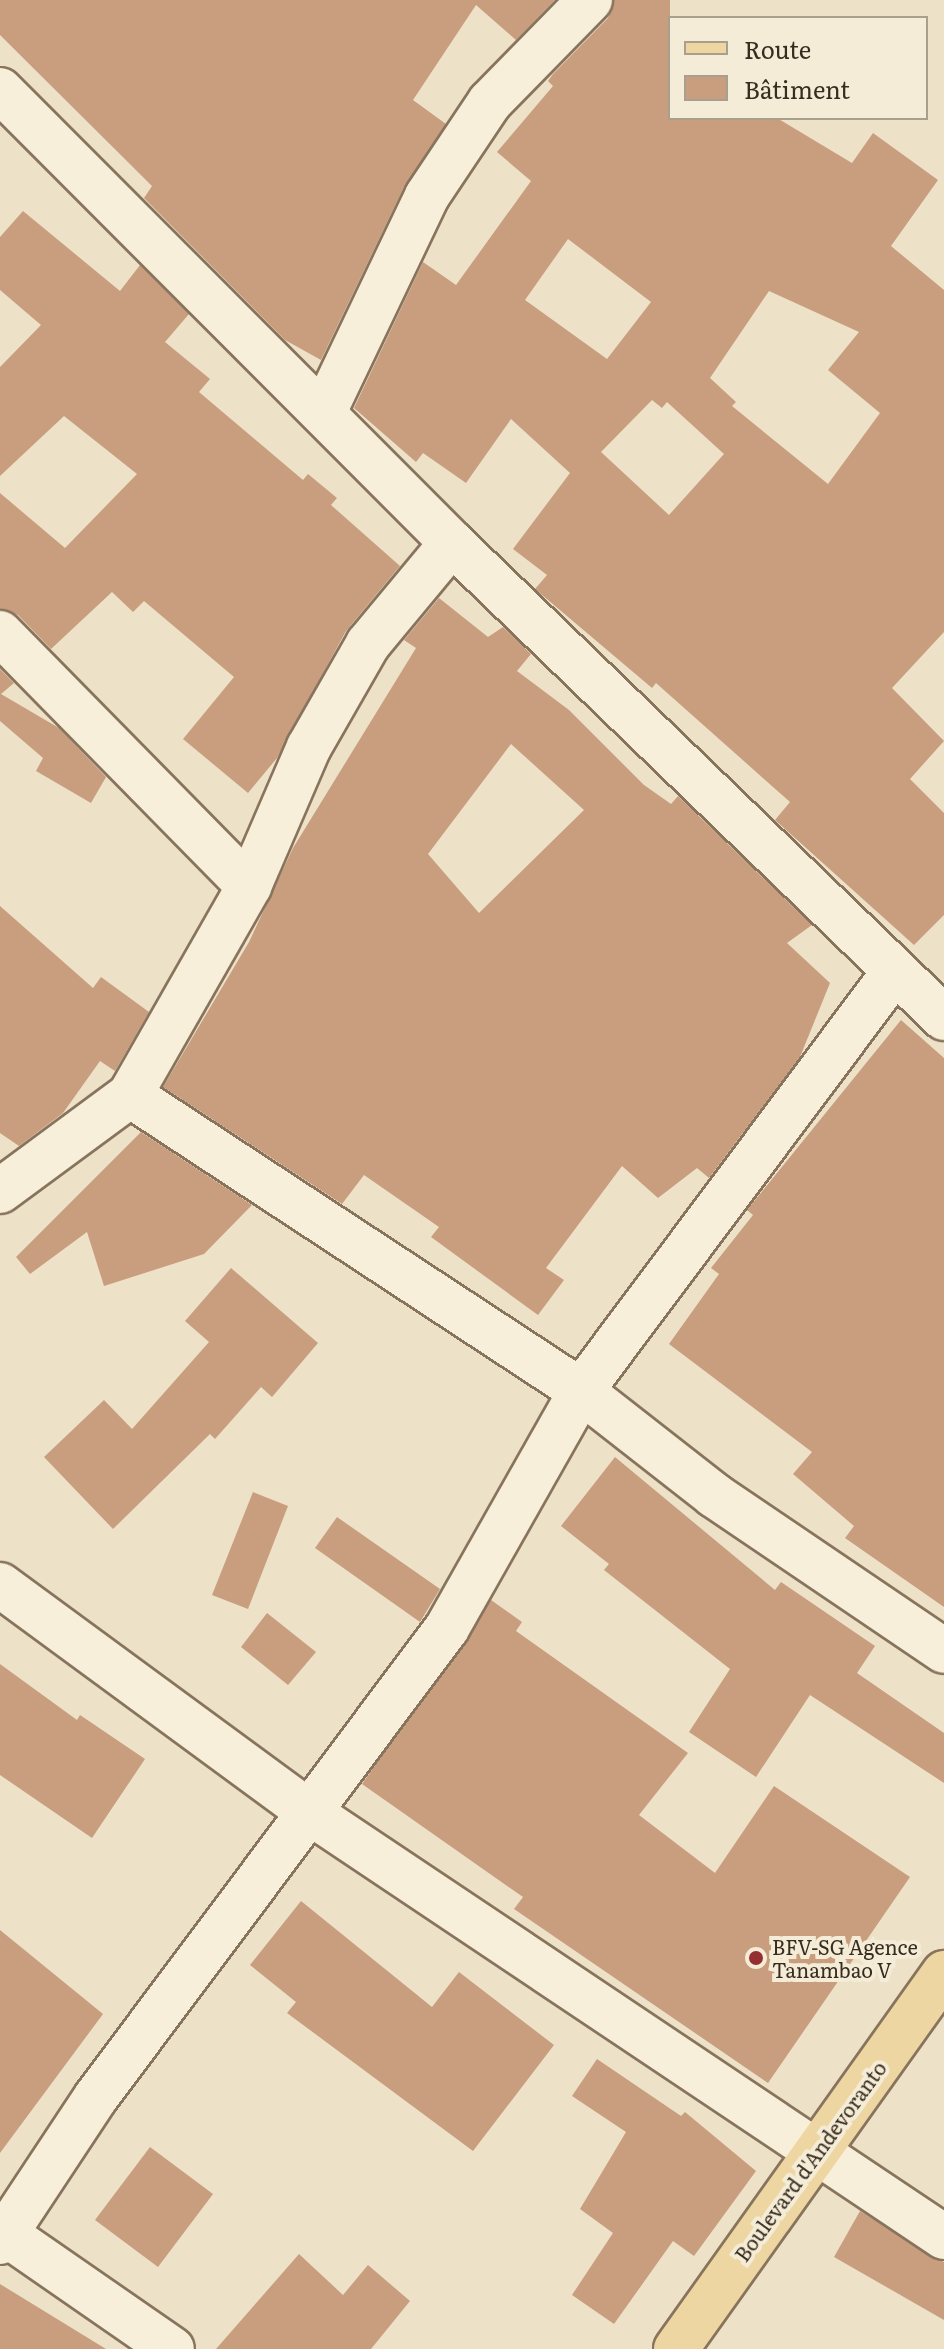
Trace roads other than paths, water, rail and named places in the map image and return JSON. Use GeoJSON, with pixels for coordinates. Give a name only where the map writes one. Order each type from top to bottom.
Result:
{"type":"FeatureCollection","features":[{"type":"Feature","properties":{"kind":"main road","name":"Boulevard d'Andevoranto"},"geometry":{"type":"LineString","coordinates":[[676,2349],[944,1973]]}},
{"type":"Feature","properties":{"kind":"street"},"geometry":{"type":"LineString","coordinates":[[324,412],[427,196],[490,102],[590,0]]}},
{"type":"Feature","properties":{"kind":"street"},"geometry":{"type":"LineString","coordinates":[[0,90],[452,543],[944,1018]]}},
{"type":"Feature","properties":{"kind":"street"},"geometry":{"type":"LineString","coordinates":[[2,1187],[130,1095],[249,886],[309,747],[368,644],[452,543]]}},
{"type":"Feature","properties":{"kind":"street"},"geometry":{"type":"LineString","coordinates":[[0,633],[249,886]]}},
{"type":"Feature","properties":{"kind":"street"},"geometry":{"type":"LineString","coordinates":[[172,2349],[2,2235],[96,2097],[447,1628],[581,1391],[895,971]]}},
{"type":"Feature","properties":{"kind":"street"},"geometry":{"type":"LineString","coordinates":[[130,1095],[581,1391],[714,1495],[944,1651]]}},
{"type":"Feature","properties":{"kind":"street"},"geometry":{"type":"LineString","coordinates":[[0,1585],[309,1812],[944,2237]]}},
{"type":"Feature","properties":{"kind":"place","name":"BFV-SG Agence Tanambao V"},"geometry":{"type":"Point","coordinates":[756,1958]}}]}
